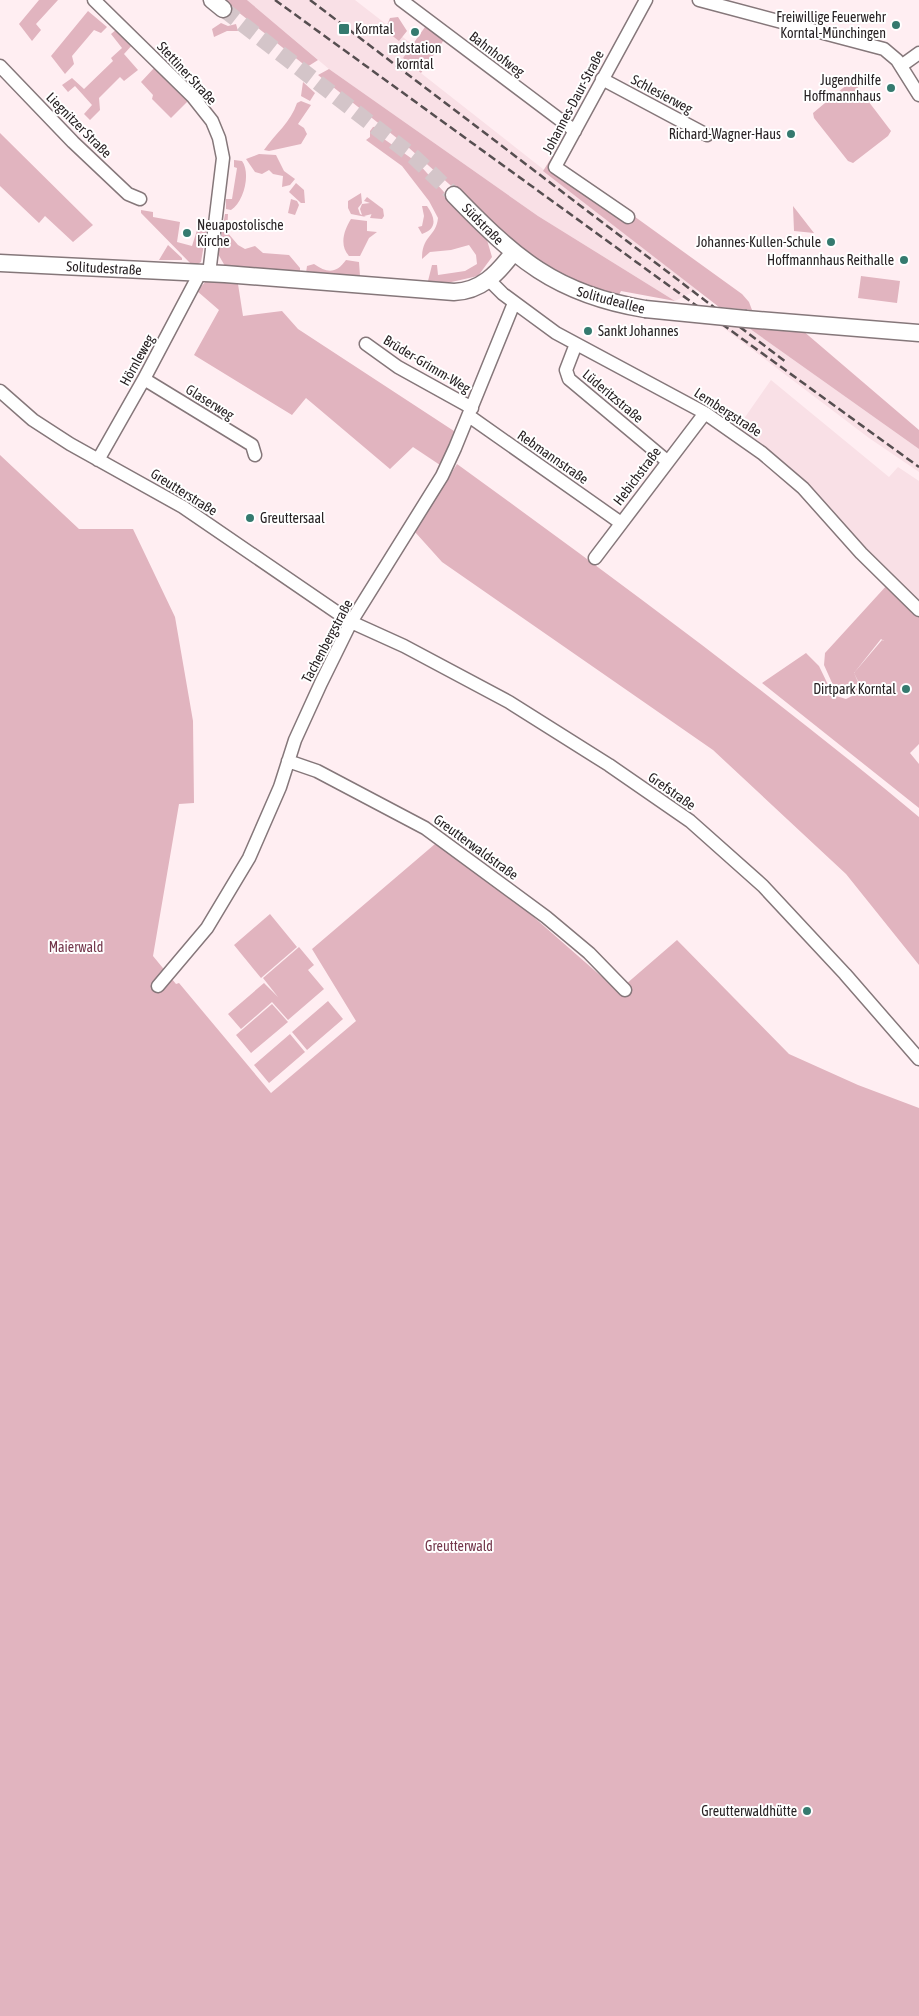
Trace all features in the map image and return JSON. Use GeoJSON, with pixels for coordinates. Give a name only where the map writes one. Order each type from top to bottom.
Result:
{"type":"FeatureCollection","features":[{"type":"Feature","properties":{"kind":"main road","name":"Südstraße"},"geometry":{"type":"LineString","coordinates":[[454,195],[513,253]]}},
{"type":"Feature","properties":{"kind":"main road"},"geometry":{"type":"LineString","coordinates":[[204,273],[454,292],[472,290],[489,280],[513,253]]}},
{"type":"Feature","properties":{"kind":"main road","name":"Solitudeallee"},"geometry":{"type":"LineString","coordinates":[[513,253],[552,280],[579,293],[645,310],[919,333]]}},
{"type":"Feature","properties":{"kind":"main road","name":"Solitudestraße"},"geometry":{"type":"LineString","coordinates":[[0,262],[204,273]]}},
{"type":"Feature","properties":{"kind":"street","name":"Stettiner Straße"},"geometry":{"type":"LineString","coordinates":[[94,0],[193,97],[212,121],[219,138],[223,158],[204,273]]}},
{"type":"Feature","properties":{"kind":"street","name":"Bahnhofweg"},"geometry":{"type":"LineString","coordinates":[[401,0],[575,131]]}},
{"type":"Feature","properties":{"kind":"street","name":"Johannes-Daur-Straße"},"geometry":{"type":"LineString","coordinates":[[628,217],[556,167],[646,0]]}},
{"type":"Feature","properties":{"kind":"street"},"geometry":{"type":"LineString","coordinates":[[699,0],[878,47],[890,54],[914,76],[919,95]]}},
{"type":"Feature","properties":{"kind":"street"},"geometry":{"type":"LineString","coordinates":[[901,66],[919,53]]}},
{"type":"Feature","properties":{"kind":"street","name":"Liegnitzer Straße"},"geometry":{"type":"LineString","coordinates":[[0,66],[73,142],[128,194],[140,199]]}},
{"type":"Feature","properties":{"kind":"street","name":"Schlesierweg"},"geometry":{"type":"LineString","coordinates":[[602,79],[707,135]]}},
{"type":"Feature","properties":{"kind":"street","name":"Hörnleweg"},"geometry":{"type":"LineString","coordinates":[[98,460],[204,273]]}},
{"type":"Feature","properties":{"kind":"street","name":"Lembergstraße"},"geometry":{"type":"LineString","coordinates":[[489,280],[514,303],[576,344],[705,413],[791,476],[861,553],[919,610]]}},
{"type":"Feature","properties":{"kind":"street","name":"Tachenbergstraße"},"geometry":{"type":"LineString","coordinates":[[158,986],[207,928],[249,858],[280,787],[288,761],[321,683],[351,622],[442,476],[514,303]]}},
{"type":"Feature","properties":{"kind":"street","name":"Brüder-Grimm-Weg"},"geometry":{"type":"LineString","coordinates":[[366,344],[470,412]]}},
{"type":"Feature","properties":{"kind":"street","name":"Lüderitzstraße"},"geometry":{"type":"LineString","coordinates":[[576,344],[566,370],[569,379],[667,461]]}},
{"type":"Feature","properties":{"kind":"street","name":"Glaserweg"},"geometry":{"type":"LineString","coordinates":[[144,379],[252,445],[255,455]]}},
{"type":"Feature","properties":{"kind":"street","name":"Greutterstraße"},"geometry":{"type":"LineString","coordinates":[[0,391],[33,420],[98,460],[183,507],[351,622]]}},
{"type":"Feature","properties":{"kind":"street","name":"Rebmannstraße"},"geometry":{"type":"LineString","coordinates":[[470,412],[621,522]]}},
{"type":"Feature","properties":{"kind":"street","name":"Hebichstraße"},"geometry":{"type":"LineString","coordinates":[[595,558],[705,413]]}},
{"type":"Feature","properties":{"kind":"street","name":"Grefstraße"},"geometry":{"type":"LineString","coordinates":[[351,622],[404,646],[509,702],[609,765],[690,821],[763,886],[845,974],[919,1059]]}},
{"type":"Feature","properties":{"kind":"street","name":"Greutterwaldstraße"},"geometry":{"type":"LineString","coordinates":[[288,761],[317,770],[425,828],[553,923],[589,953],[625,990]]}},
{"type":"Feature","properties":{"kind":"shaded area"},"geometry":{"type":"Polygon","coordinates":[[[247,0],[355,0],[413,45],[403,59],[697,290],[675,301],[538,216],[329,69],[247,0]]]}},
{"type":"Feature","properties":{"kind":"shaded area"},"geometry":{"type":"Polygon","coordinates":[[[721,326],[746,326],[919,449],[919,472],[869,438],[721,326]]]}},
{"type":"Feature","properties":{"kind":"shaded area"},"geometry":{"type":"Polygon","coordinates":[[[771,380],[889,477],[898,467],[919,481],[919,603],[793,474],[736,430],[771,380]]]}},
{"type":"Feature","properties":{"kind":"green space"},"geometry":{"type":"Polygon","coordinates":[[[39,0],[58,0],[36,24],[41,30],[32,41],[19,24],[39,0]]]}},
{"type":"Feature","properties":{"kind":"green space"},"geometry":{"type":"Polygon","coordinates":[[[223,0],[247,0],[318,60],[307,67],[223,0]]]}},
{"type":"Feature","properties":{"kind":"green space"},"geometry":{"type":"Polygon","coordinates":[[[88,11],[107,27],[101,33],[94,30],[72,56],[74,64],[65,74],[51,56],[88,11]]]}},
{"type":"Feature","properties":{"kind":"green space"},"geometry":{"type":"Polygon","coordinates":[[[398,17],[407,31],[399,41],[385,30],[390,18],[398,17]]]}},
{"type":"Feature","properties":{"kind":"green space"},"geometry":{"type":"Polygon","coordinates":[[[430,20],[448,34],[421,73],[403,58],[430,20]]]}},
{"type":"Feature","properties":{"kind":"green space"},"geometry":{"type":"Polygon","coordinates":[[[221,23],[228,26],[236,24],[238,31],[227,31],[214,37],[212,29],[221,23]]]}},
{"type":"Feature","properties":{"kind":"green space"},"geometry":{"type":"Polygon","coordinates":[[[117,29],[125,34],[123,37],[128,42],[134,43],[124,54],[138,70],[124,81],[120,77],[99,98],[100,110],[90,120],[84,114],[92,105],[75,86],[68,92],[62,85],[72,78],[84,89],[113,61],[111,58],[122,48],[111,34],[117,29]]]}},
{"type":"Feature","properties":{"kind":"green space"},"geometry":{"type":"Polygon","coordinates":[[[155,67],[188,101],[171,118],[152,99],[153,95],[141,82],[155,67]]]}},
{"type":"Feature","properties":{"kind":"green space"},"geometry":{"type":"Polygon","coordinates":[[[329,69],[538,216],[675,301],[621,291],[617,299],[561,278],[530,257],[408,147],[383,127],[384,139],[418,163],[487,240],[492,257],[478,276],[447,283],[428,281],[432,265],[437,265],[438,275],[465,271],[477,264],[476,255],[469,245],[451,250],[430,252],[422,259],[424,245],[435,229],[438,218],[429,201],[402,166],[366,140],[370,137],[370,131],[373,127],[382,126],[318,75],[329,69]]]}},
{"type":"Feature","properties":{"kind":"green space"},"geometry":{"type":"Polygon","coordinates":[[[303,82],[315,93],[310,101],[301,96],[303,82]]]}},
{"type":"Feature","properties":{"kind":"green space"},"geometry":{"type":"Polygon","coordinates":[[[849,83],[856,85],[891,131],[888,136],[853,163],[848,161],[814,118],[813,113],[849,83]]]}},
{"type":"Feature","properties":{"kind":"green space"},"geometry":{"type":"Polygon","coordinates":[[[301,101],[311,105],[298,124],[304,128],[307,134],[301,144],[269,151],[264,150],[287,122],[297,103],[301,101]]]}},
{"type":"Feature","properties":{"kind":"green space"},"geometry":{"type":"Polygon","coordinates":[[[0,133],[93,225],[73,242],[45,216],[39,223],[0,186],[0,133]]]}},
{"type":"Feature","properties":{"kind":"green space"},"geometry":{"type":"Polygon","coordinates":[[[259,154],[276,155],[284,171],[295,179],[290,185],[282,187],[283,176],[273,174],[269,170],[262,174],[255,172],[246,159],[259,154]]]}},
{"type":"Feature","properties":{"kind":"green space"},"geometry":{"type":"Polygon","coordinates":[[[552,157],[742,294],[749,302],[752,310],[719,307],[543,171],[552,157]]]}},
{"type":"Feature","properties":{"kind":"green space"},"geometry":{"type":"Polygon","coordinates":[[[234,160],[242,161],[245,166],[246,180],[243,194],[236,206],[231,210],[226,209],[226,199],[232,199],[237,168],[234,167],[234,160]]]}},
{"type":"Feature","properties":{"kind":"green space"},"geometry":{"type":"Polygon","coordinates":[[[296,183],[304,190],[305,203],[301,203],[289,192],[296,183]]]}},
{"type":"Feature","properties":{"kind":"green space"},"geometry":{"type":"Polygon","coordinates":[[[361,193],[362,203],[358,208],[360,214],[362,215],[360,209],[362,204],[370,203],[364,201],[367,197],[383,209],[384,216],[382,219],[370,218],[372,214],[364,216],[366,217],[351,214],[348,208],[348,201],[361,193]]]}},
{"type":"Feature","properties":{"kind":"green space"},"geometry":{"type":"Polygon","coordinates":[[[291,199],[297,201],[299,205],[295,215],[288,213],[291,199]]]}},
{"type":"Feature","properties":{"kind":"green space"},"geometry":{"type":"Polygon","coordinates":[[[422,206],[427,206],[432,214],[433,226],[422,234],[418,227],[422,226],[424,216],[422,206]]]}},
{"type":"Feature","properties":{"kind":"green space"},"geometry":{"type":"Polygon","coordinates":[[[793,206],[814,233],[794,231],[793,206]]]}},
{"type":"Feature","properties":{"kind":"green space"},"geometry":{"type":"Polygon","coordinates":[[[141,210],[153,212],[153,217],[180,222],[177,242],[192,246],[199,224],[207,226],[201,262],[196,265],[191,264],[141,213],[141,210]]]}},
{"type":"Feature","properties":{"kind":"green space"},"geometry":{"type":"Polygon","coordinates":[[[225,214],[228,214],[227,232],[238,245],[245,249],[255,246],[263,253],[289,255],[300,268],[300,272],[225,266],[218,254],[225,214]]]}},
{"type":"Feature","properties":{"kind":"green space"},"geometry":{"type":"Polygon","coordinates":[[[351,219],[367,221],[367,231],[377,232],[369,238],[360,256],[349,256],[344,247],[343,242],[346,228],[351,219]]]}},
{"type":"Feature","properties":{"kind":"green space"},"geometry":{"type":"Polygon","coordinates":[[[168,245],[182,258],[182,260],[159,260],[168,245]]]}},
{"type":"Feature","properties":{"kind":"green space"},"geometry":{"type":"Polygon","coordinates":[[[346,260],[359,262],[360,276],[306,273],[307,266],[314,264],[331,271],[339,268],[346,260]]]}},
{"type":"Feature","properties":{"kind":"green space"},"geometry":{"type":"Polygon","coordinates":[[[861,276],[900,281],[897,303],[858,298],[861,276]]]}},
{"type":"Feature","properties":{"kind":"green space"},"geometry":{"type":"Polygon","coordinates":[[[208,279],[238,284],[243,316],[282,311],[298,329],[457,433],[440,465],[413,447],[390,469],[306,398],[292,415],[194,355],[219,310],[197,291],[208,279]]]}},
{"type":"Feature","properties":{"kind":"green space"},"geometry":{"type":"Polygon","coordinates":[[[746,326],[802,330],[919,430],[919,449],[746,326]]]}},
{"type":"Feature","properties":{"kind":"green space","name":"Greutterwald"},"geometry":{"type":"Polygon","coordinates":[[[0,455],[79,529],[133,529],[175,617],[193,721],[194,803],[179,804],[153,956],[176,984],[179,983],[271,1093],[356,1021],[312,949],[435,844],[512,898],[618,991],[677,940],[789,1054],[858,1085],[919,1108],[919,2016],[0,2016],[0,455]]]}},
{"type":"Feature","properties":{"kind":"green space"},"geometry":{"type":"Polygon","coordinates":[[[457,464],[691,637],[919,817],[919,965],[846,874],[713,750],[442,562],[415,532],[457,464]]]}},
{"type":"Feature","properties":{"kind":"green space"},"geometry":{"type":"Polygon","coordinates":[[[888,584],[919,614],[919,744],[910,753],[919,764],[919,808],[762,683],[806,653],[819,666],[833,695],[846,699],[862,691],[866,697],[854,673],[861,689],[845,694],[837,694],[824,665],[825,653],[888,584]],[[881,639],[854,673],[882,640],[884,641],[881,639]]]}},
{"type":"Feature","properties":{"kind":"green space"},"geometry":{"type":"Polygon","coordinates":[[[270,914],[297,947],[261,978],[234,945],[270,914]]]}},
{"type":"Feature","properties":{"kind":"green space"},"geometry":{"type":"Polygon","coordinates":[[[299,947],[314,965],[308,970],[324,989],[288,1020],[272,1002],[241,1029],[228,1014],[264,983],[278,997],[263,978],[299,947]]]}},
{"type":"Feature","properties":{"kind":"green space"},"geometry":{"type":"Polygon","coordinates":[[[328,1001],[343,1019],[307,1050],[292,1032],[328,1001]]]}},
{"type":"Feature","properties":{"kind":"green space"},"geometry":{"type":"Polygon","coordinates":[[[272,1004],[288,1022],[251,1053],[236,1035],[272,1004]]]}},
{"type":"Feature","properties":{"kind":"green space"},"geometry":{"type":"Polygon","coordinates":[[[290,1034],[305,1052],[269,1083],[254,1065],[290,1034]]]}},
{"type":"Feature","properties":{"kind":"tunnel"},"geometry":{"type":"LineString","coordinates":[[223,9],[414,157],[454,195]]}},
{"type":"Feature","properties":{"kind":"railway"},"geometry":{"type":"LineString","coordinates":[[275,0],[919,467]]}},
{"type":"Feature","properties":{"kind":"railway"},"geometry":{"type":"LineString","coordinates":[[310,0],[786,362]]}},
{"type":"Feature","properties":{"kind":"place","name":"Freiwillige Feuerwehr Korntal-Münchingen"},"geometry":{"type":"Point","coordinates":[896,25]}},
{"type":"Feature","properties":{"kind":"place","name":"Korntal"},"geometry":{"type":"Point","coordinates":[344,29]}},
{"type":"Feature","properties":{"kind":"place","name":"radstation korntal"},"geometry":{"type":"Point","coordinates":[415,32]}},
{"type":"Feature","properties":{"kind":"place","name":"Jugendhilfe Hoffmannhaus"},"geometry":{"type":"Point","coordinates":[891,88]}},
{"type":"Feature","properties":{"kind":"place","name":"Richard-Wagner-Haus"},"geometry":{"type":"Point","coordinates":[791,134]}},
{"type":"Feature","properties":{"kind":"place","name":"Neuapostolische Kirche"},"geometry":{"type":"Point","coordinates":[187,233]}},
{"type":"Feature","properties":{"kind":"place","name":"Johannes-Kullen-Schule"},"geometry":{"type":"Point","coordinates":[831,242]}},
{"type":"Feature","properties":{"kind":"place","name":"Hoffmannhaus Reithalle"},"geometry":{"type":"Point","coordinates":[904,260]}},
{"type":"Feature","properties":{"kind":"place","name":"Sankt Johannes"},"geometry":{"type":"Point","coordinates":[588,331]}},
{"type":"Feature","properties":{"kind":"place","name":"Greuttersaal"},"geometry":{"type":"Point","coordinates":[250,518]}},
{"type":"Feature","properties":{"kind":"place","name":"Dirtpark Korntal"},"geometry":{"type":"Point","coordinates":[906,689]}},
{"type":"Feature","properties":{"kind":"place","name":"Greutterwaldhütte"},"geometry":{"type":"Point","coordinates":[807,1811]}},
{"type":"Feature","properties":{"kind":"park label","name":"Maierwald"},"geometry":{"type":"Point","coordinates":[76,947]}}]}
